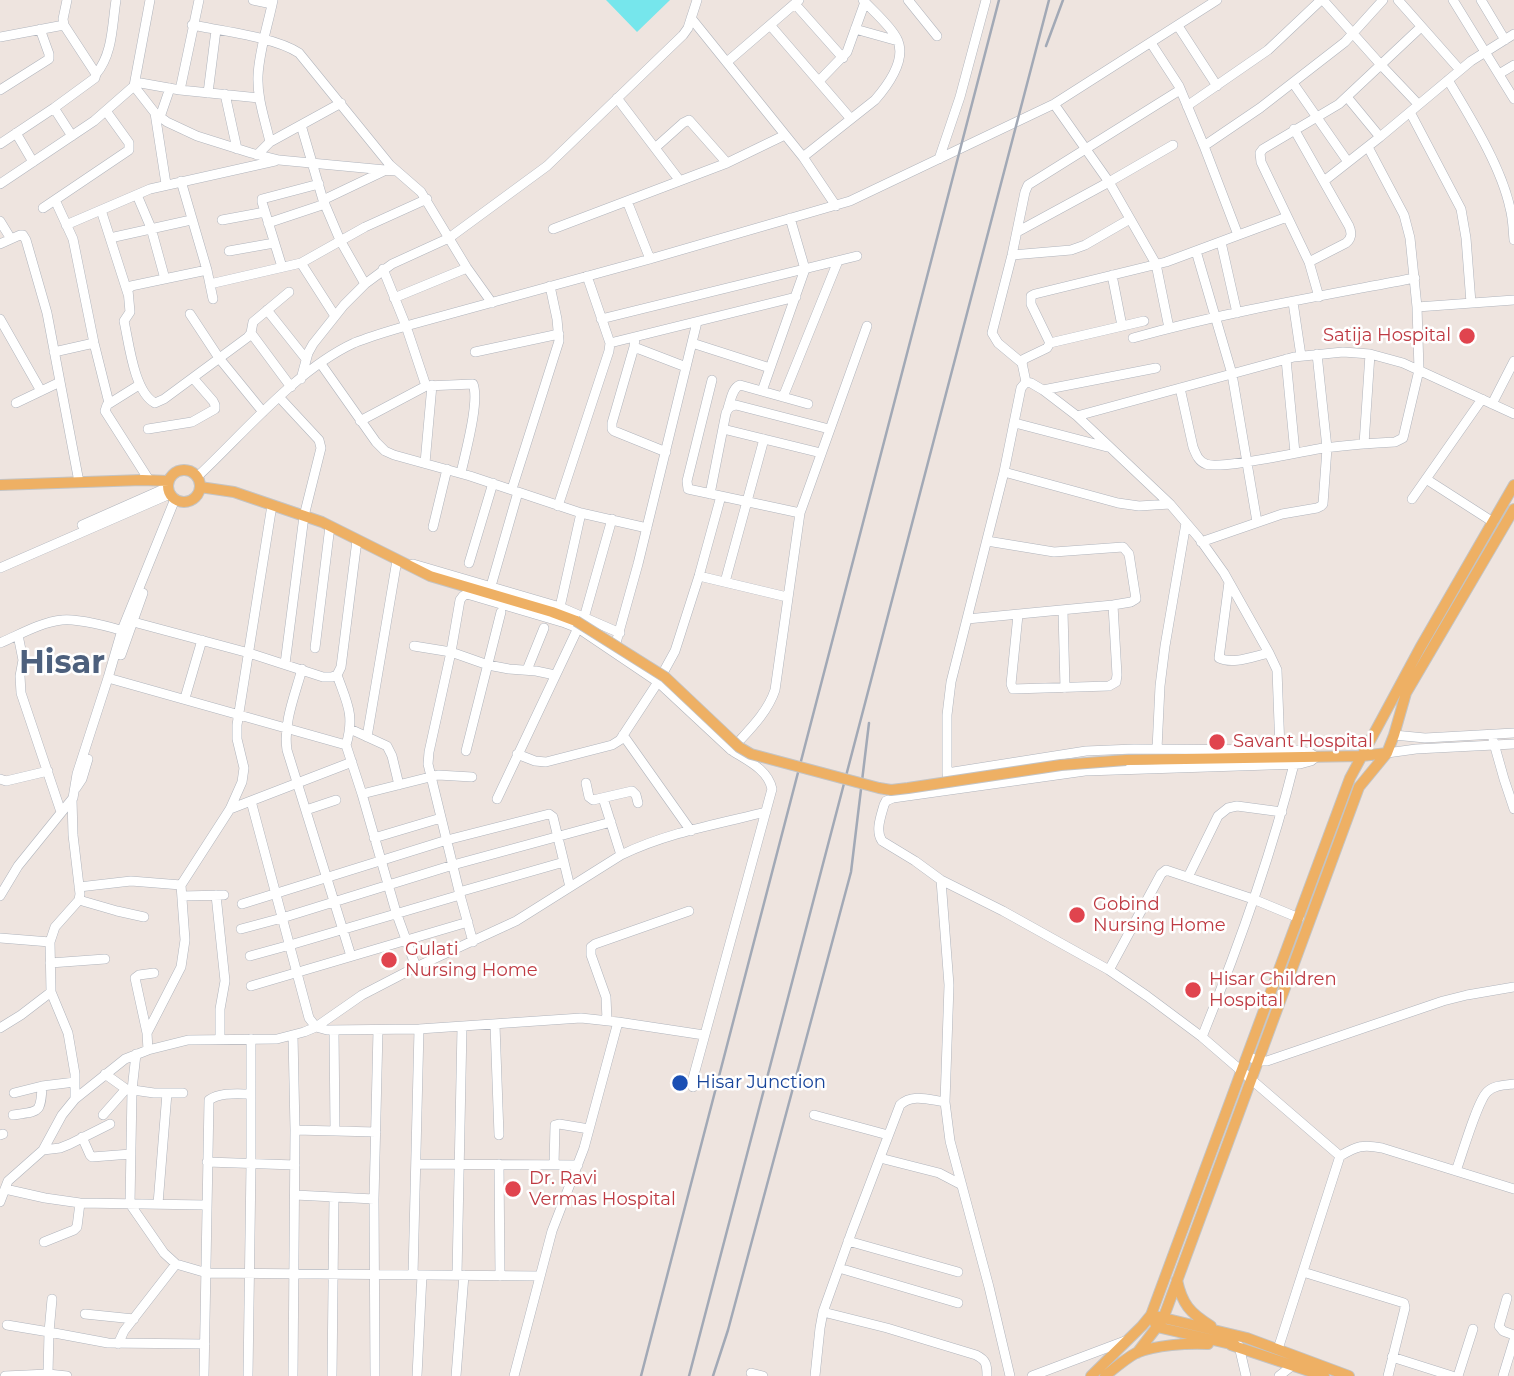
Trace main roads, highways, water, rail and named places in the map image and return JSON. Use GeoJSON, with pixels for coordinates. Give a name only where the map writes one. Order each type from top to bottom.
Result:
{"type":"FeatureCollection","features":[{"type":"Feature","properties":{"kind":"main road"},"geometry":{"type":"LineString","coordinates":[[172,493],[176,472],[189,471],[199,482],[330,526],[430,576],[552,611],[580,622],[665,677],[739,747],[751,754],[879,788],[891,790],[1061,765],[1126,760],[1362,756],[1387,753]]}},
{"type":"Feature","properties":{"kind":"main road"},"geometry":{"type":"LineString","coordinates":[[0,485],[149,480],[191,501],[197,495],[199,482]]}},
{"type":"Feature","properties":{"kind":"main road"},"geometry":{"type":"LineString","coordinates":[[1253,1058],[1299,918],[1350,778],[1420,648],[1514,485]]}},
{"type":"Feature","properties":{"kind":"main road"},"geometry":{"type":"LineString","coordinates":[[1091,1376],[1151,1315],[1359,786],[1387,753],[1406,693],[1512,516]]}},
{"type":"Feature","properties":{"kind":"main road"},"geometry":{"type":"LineString","coordinates":[[1105,1376],[1137,1353],[1160,1323],[1246,1076]]}},
{"type":"Feature","properties":{"kind":"main road"},"geometry":{"type":"LineString","coordinates":[[1177,1280],[1180,1296],[1189,1311],[1218,1331]]}},
{"type":"Feature","properties":{"kind":"main road"},"geometry":{"type":"LineString","coordinates":[[1151,1315],[1160,1323],[1324,1376]]}},
{"type":"Feature","properties":{"kind":"main road"},"geometry":{"type":"LineString","coordinates":[[1160,1323],[1247,1338],[1349,1376]]}},
{"type":"Feature","properties":{"kind":"main road"},"geometry":{"type":"LineString","coordinates":[[1137,1353],[1195,1343],[1237,1346]]}},
{"type":"Feature","properties":{"kind":"water"},"geometry":{"type":"Polygon","coordinates":[[[606,0],[670,0],[637,32],[606,0]]]}},
{"type":"Feature","properties":{"kind":"railway"},"geometry":{"type":"LineString","coordinates":[[641,1376],[999,0]]}},
{"type":"Feature","properties":{"kind":"railway"},"geometry":{"type":"LineString","coordinates":[[689,1376],[1049,0]]}},
{"type":"Feature","properties":{"kind":"railway"},"geometry":{"type":"LineString","coordinates":[[1046,46],[1063,0]]}},
{"type":"Feature","properties":{"kind":"railway"},"geometry":{"type":"LineString","coordinates":[[713,1376],[728,1330],[851,872],[869,723]]}},
{"type":"Feature","properties":{"kind":"place","name":"Satija Hospital"},"geometry":{"type":"Point","coordinates":[1467,336]}},
{"type":"Feature","properties":{"kind":"place","name":"Savant Hospital"},"geometry":{"type":"Point","coordinates":[1217,742]}},
{"type":"Feature","properties":{"kind":"place","name":"Gobind Nursing Home"},"geometry":{"type":"Point","coordinates":[1077,915]}},
{"type":"Feature","properties":{"kind":"place","name":"Gulati Nursing Home"},"geometry":{"type":"Point","coordinates":[389,960]}},
{"type":"Feature","properties":{"kind":"place","name":"Hisar Children Hospital"},"geometry":{"type":"Point","coordinates":[1193,990]}},
{"type":"Feature","properties":{"kind":"place","name":"Hisar Junction"},"geometry":{"type":"Point","coordinates":[680,1083]}},
{"type":"Feature","properties":{"kind":"place","name":"Dr. Ravi Vermas Hospital"},"geometry":{"type":"Point","coordinates":[513,1189]}},
{"type":"Feature","properties":{"kind":"district","name":"Hisar"},"geometry":{"type":"Point","coordinates":[62,664]}}]}
